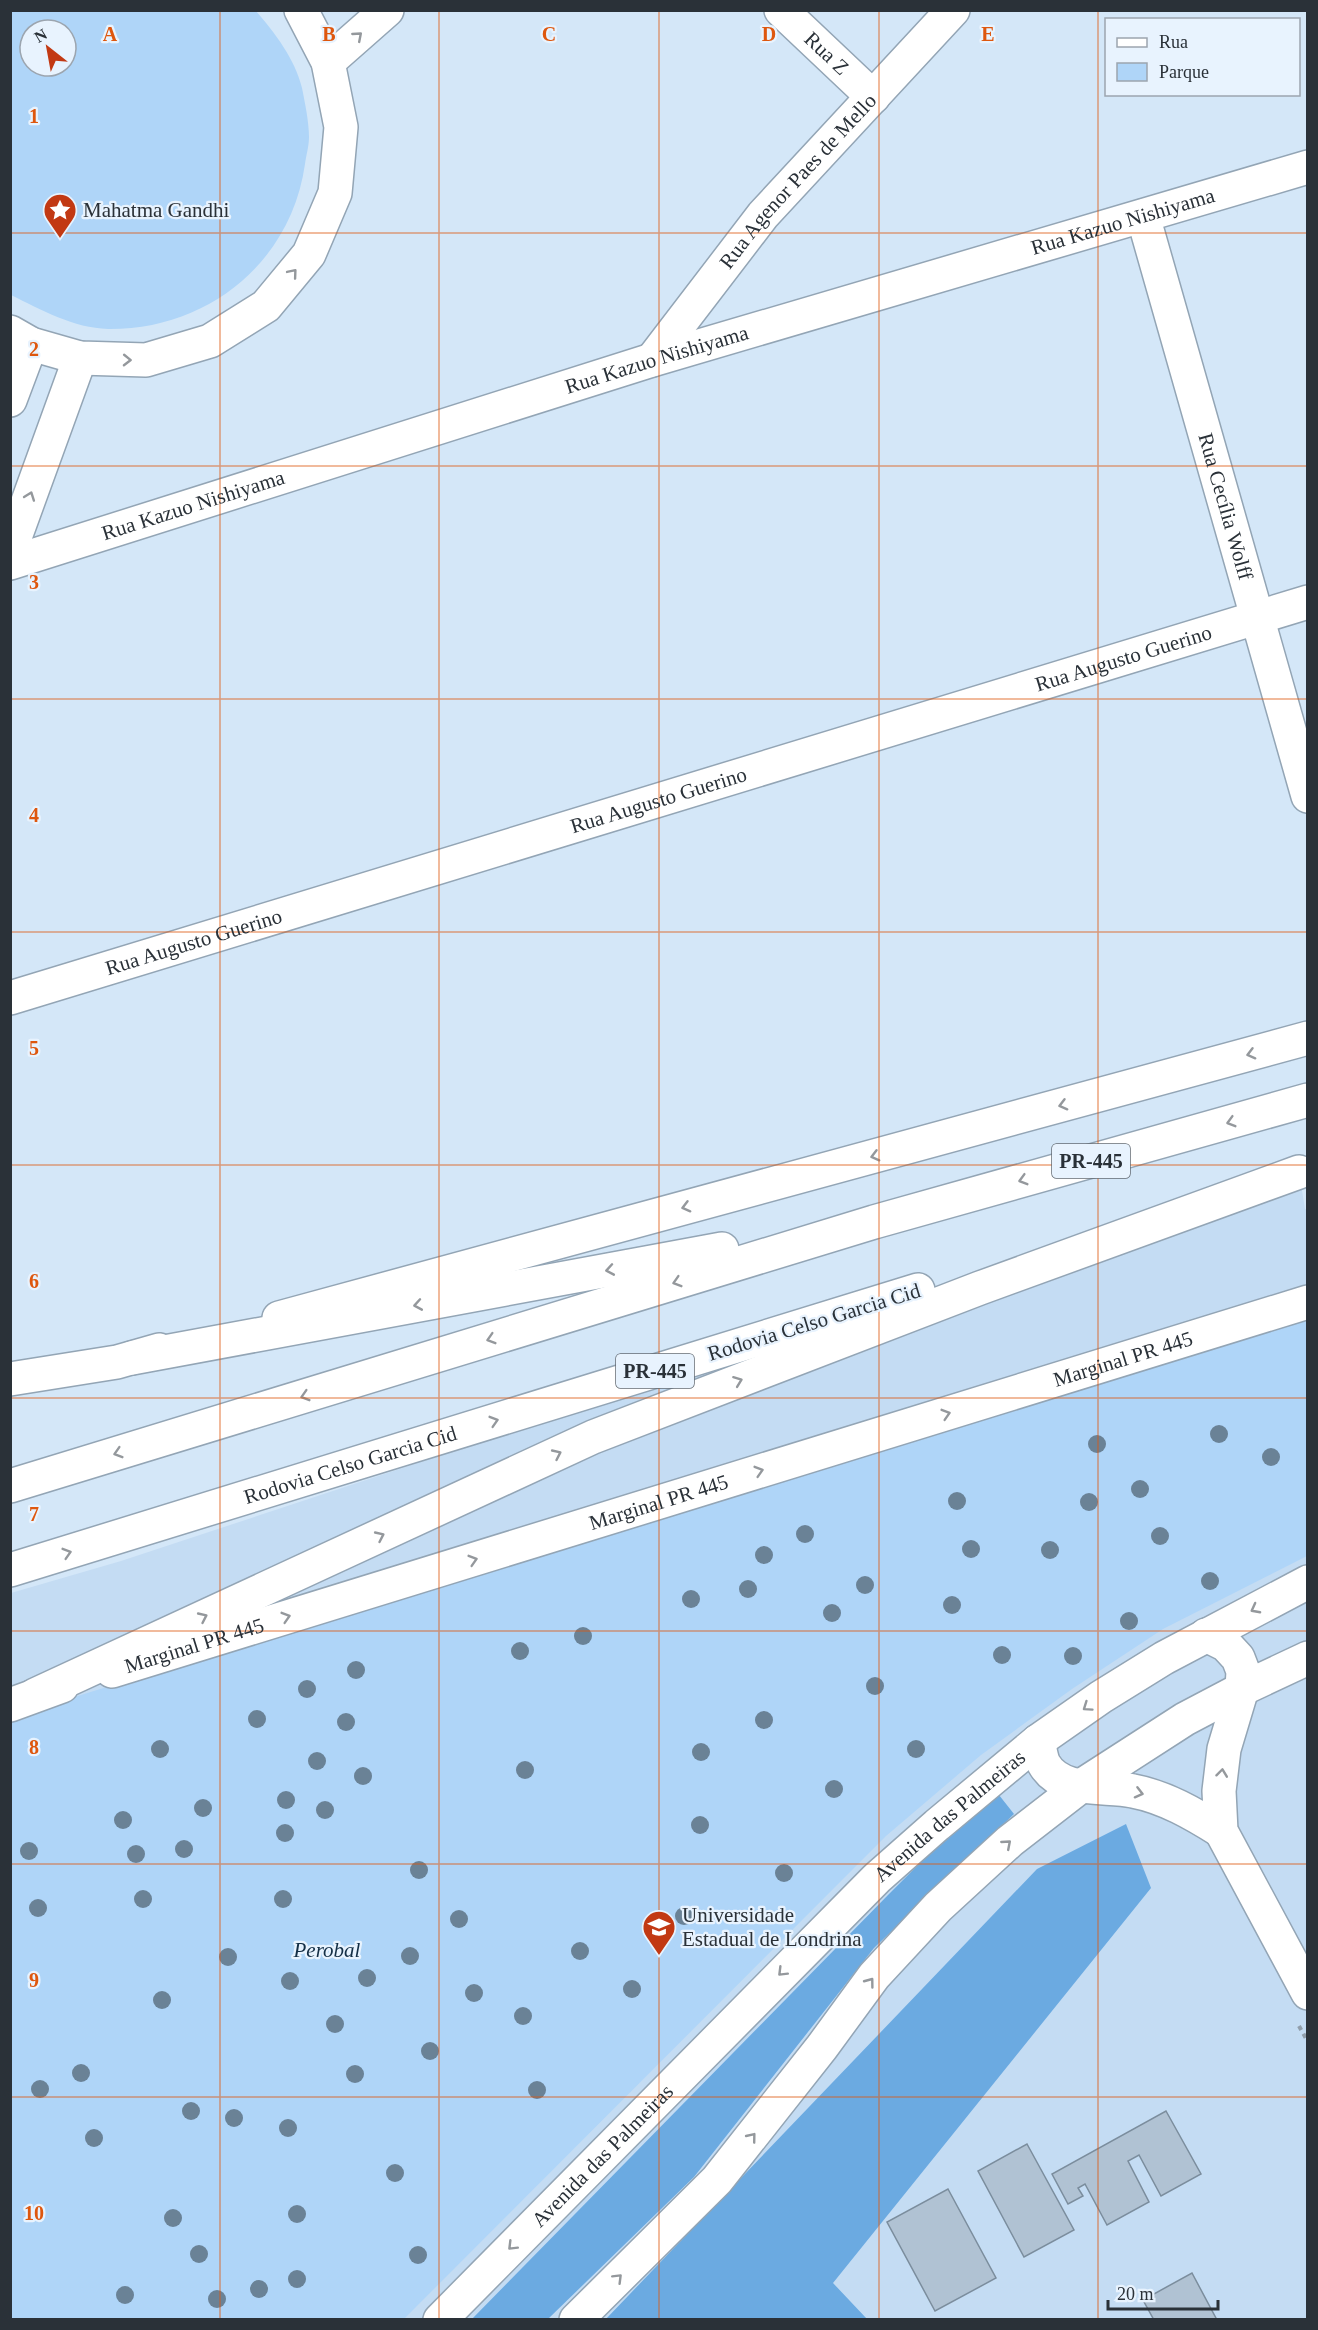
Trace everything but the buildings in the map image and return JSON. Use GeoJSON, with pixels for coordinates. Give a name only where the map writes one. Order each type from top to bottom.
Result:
{"type":"FeatureCollection","features":[{"type":"Feature","properties":{"kind":"main road"},"geometry":{"type":"LineString","coordinates":[[10,400],[21,338],[80,358],[146,360],[210,341],[266,306],[309,254],[335,193],[341,127],[328,62],[301,10]]}},
{"type":"Feature","properties":{"kind":"main road"},"geometry":{"type":"LineString","coordinates":[[328,62],[387,10]]}},
{"type":"Feature","properties":{"kind":"main road","name":"Rua Z"},"geometry":{"type":"LineString","coordinates":[[781,10],[873,97]]}},
{"type":"Feature","properties":{"kind":"main road","name":"Rua Agenor Paes de Mello"},"geometry":{"type":"LineString","coordinates":[[652,360],[763,215],[953,10]]}},
{"type":"Feature","properties":{"kind":"main road","name":"Rua Kazuo Nishiyama"},"geometry":{"type":"LineString","coordinates":[[10,563],[652,360],[1308,167]]}},
{"type":"Feature","properties":{"kind":"main road","name":"Rua Cecília Wolff"},"geometry":{"type":"LineString","coordinates":[[1143,216],[1308,796]]}},
{"type":"Feature","properties":{"kind":"main road"},"geometry":{"type":"LineString","coordinates":[[10,551],[80,358]]}},
{"type":"Feature","properties":{"kind":"main road","name":"Rua Augusto Guerino"},"geometry":{"type":"LineString","coordinates":[[10,998],[1308,602]]}},
{"type":"Feature","properties":{"kind":"main road"},"geometry":{"type":"LineString","coordinates":[[132,1358],[1308,1038]]}},
{"type":"Feature","properties":{"kind":"main road","name":"PR-445"},"geometry":{"type":"LineString","coordinates":[[10,1486],[874,1222],[1308,1100]]}},
{"type":"Feature","properties":{"kind":"main road"},"geometry":{"type":"LineString","coordinates":[[23,1700],[593,1437],[980,1288],[1303,1171]]}},
{"type":"Feature","properties":{"kind":"main road","name":"Rodovia Celso Garcia Cid"},"geometry":{"type":"LineString","coordinates":[[10,1570],[1303,1171]]}},
{"type":"Feature","properties":{"kind":"main road"},"geometry":{"type":"LineString","coordinates":[[10,1378],[132,1358],[874,1222]]}},
{"type":"Feature","properties":{"kind":"main road","name":"Marginal PR 445"},"geometry":{"type":"LineString","coordinates":[[23,1700],[1308,1302]]}},
{"type":"Feature","properties":{"kind":"main road","name":"Avenida das Palmeiras"},"geometry":{"type":"LineString","coordinates":[[440,2319],[877,1878],[937,1825],[1038,1741],[1101,1697],[1206,1635],[1308,1582]]}},
{"type":"Feature","properties":{"kind":"main road"},"geometry":{"type":"LineString","coordinates":[[1206,1635],[1226,1645],[1238,1658],[1243,1671],[1242,1689],[1224,1749],[1220,1791],[1221,1831],[1308,1993]]}},
{"type":"Feature","properties":{"kind":"main road"},"geometry":{"type":"LineString","coordinates":[[576,2319],[717,2180],[815,2056],[874,1976],[938,1907],[1010,1841],[1081,1786],[1185,1719],[1308,1658]]}},
{"type":"Feature","properties":{"kind":"main road"},"geometry":{"type":"LineString","coordinates":[[1038,1741],[1044,1763],[1053,1774],[1063,1780],[1081,1786],[1133,1791],[1162,1799],[1221,1831]]}},
{"type":"Feature","properties":{"kind":"path"},"geometry":{"type":"LineString","coordinates":[[1297,2023],[1308,2042]]}},
{"type":"Feature","properties":{"kind":"shaded area","name":"Universidade Estadual de Londrina"},"geometry":{"type":"Polygon","coordinates":[[[1299,1172],[1305,1209],[1308,1210],[1307,2319],[11,2320],[11,1593],[121,1561],[1299,1172]]]}},
{"type":"Feature","properties":{"kind":"shaded area"},"geometry":{"type":"Polygon","coordinates":[[[999,1795],[1014,1814],[874,1948],[694,2177],[548,2319],[471,2320],[922,1861],[999,1795]]]}},
{"type":"Feature","properties":{"kind":"shaded area"},"geometry":{"type":"Polygon","coordinates":[[[1126,1824],[1151,1888],[833,2283],[867,2319],[605,2320],[1037,1869],[1126,1824]]]}},
{"type":"Feature","properties":{"kind":"green space"},"geometry":{"type":"Polygon","coordinates":[[[10,11],[256,11],[277,37],[295,67],[302,88],[309,137],[297,200],[282,232],[263,260],[238,284],[210,303],[179,318],[144,326],[95,328],[58,317],[11,295],[10,11]]]}},
{"type":"Feature","properties":{"kind":"green space","name":"Perobal"},"geometry":{"type":"Polygon","coordinates":[[[1307,1315],[1307,1556],[1163,1629],[1072,1689],[981,1755],[886,1836],[404,2319],[11,2320],[11,1719],[39,1708],[1307,1315]]]}},
{"type":"Feature","properties":{"kind":"place","name":"Mahatma Gandhi"},"geometry":{"type":"Point","coordinates":[60,239]}},
{"type":"Feature","properties":{"kind":"place","name":"Universidade Estadual de Londrina"},"geometry":{"type":"Point","coordinates":[659,1956]}}]}
